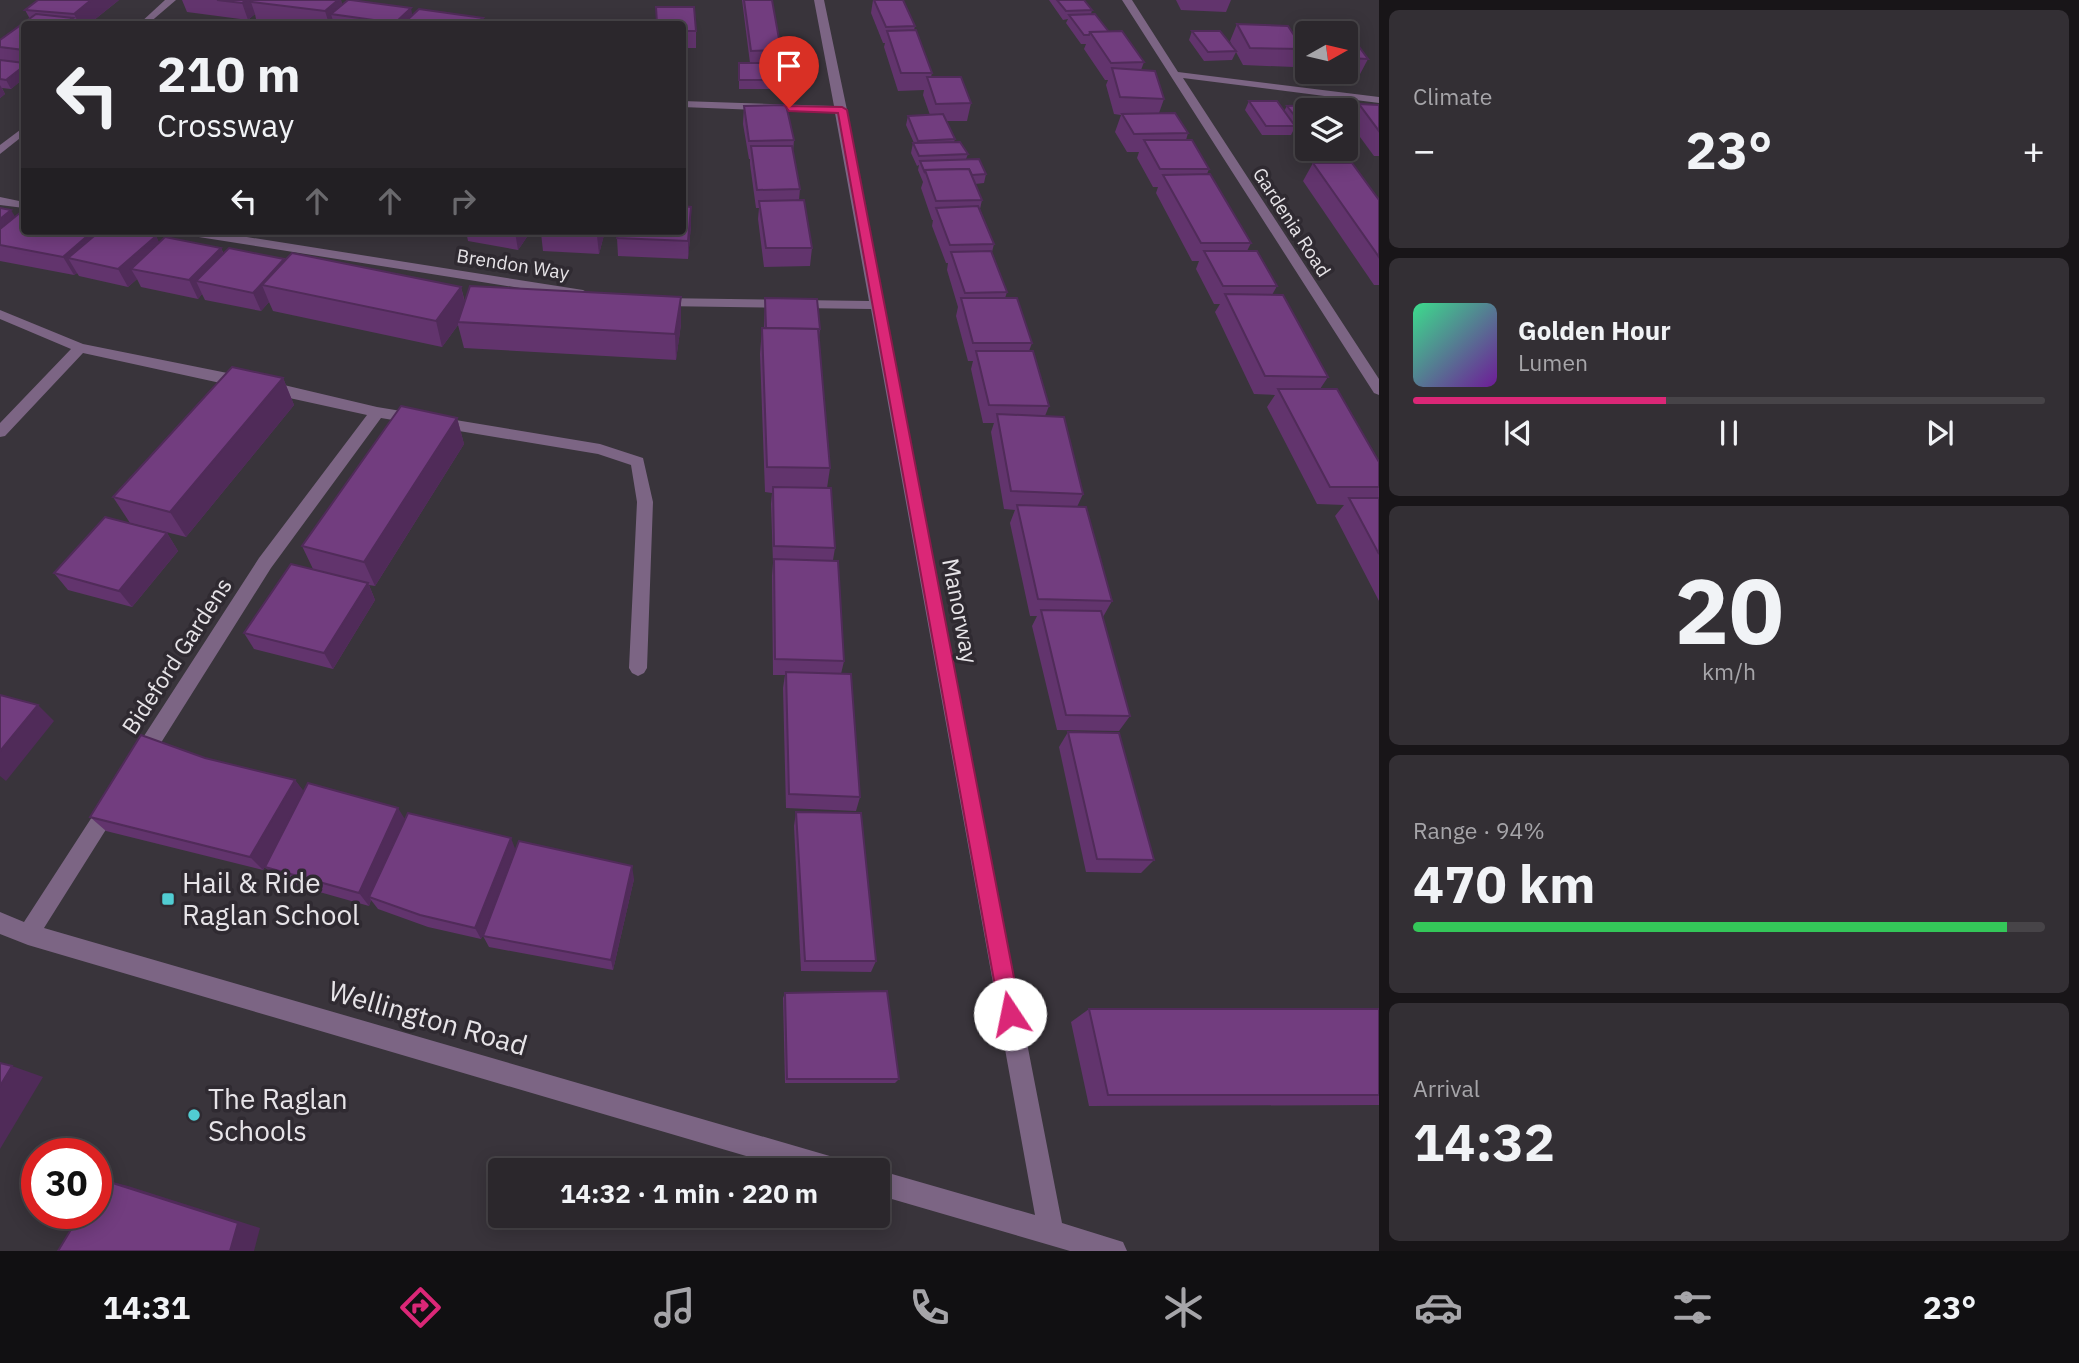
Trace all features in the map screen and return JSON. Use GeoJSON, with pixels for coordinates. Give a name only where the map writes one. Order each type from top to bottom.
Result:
{"type":"FeatureCollection","features":[{"type":"Feature","properties":{"kind":"street"},"geometry":{"type":"LineString","coordinates":[[146,21],[171,0]]}},
{"type":"Feature","properties":{"kind":"street","name":"Manorway"},"geometry":{"type":"LineString","coordinates":[[819,0],[842,110],[1051,1232]]}},
{"type":"Feature","properties":{"kind":"street","name":"Gardenia Road"},"geometry":{"type":"LineString","coordinates":[[1127,0],[1379,390]]}},
{"type":"Feature","properties":{"kind":"street"},"geometry":{"type":"LineString","coordinates":[[1173,74],[1379,100]]}},
{"type":"Feature","properties":{"kind":"street"},"geometry":{"type":"LineString","coordinates":[[686,104],[842,110]]}},
{"type":"Feature","properties":{"kind":"street"},"geometry":{"type":"LineString","coordinates":[[0,151],[21,133]]}},
{"type":"Feature","properties":{"kind":"street"},"geometry":{"type":"LineString","coordinates":[[0,201],[21,204]]}},
{"type":"Feature","properties":{"kind":"street","name":"Brendon Way"},"geometry":{"type":"LineString","coordinates":[[211,235],[604,298]]}},
{"type":"Feature","properties":{"kind":"street"},"geometry":{"type":"LineString","coordinates":[[645,302],[878,305]]}},
{"type":"Feature","properties":{"kind":"street"},"geometry":{"type":"LineString","coordinates":[[0,314],[80,348],[267,386],[377,412],[600,449],[638,462],[645,502],[638,668]]}},
{"type":"Feature","properties":{"kind":"street"},"geometry":{"type":"LineString","coordinates":[[0,432],[80,348]]}},
{"type":"Feature","properties":{"kind":"street","name":"Bideford Gardens"},"geometry":{"type":"LineString","coordinates":[[28,934],[265,564],[377,412]]}},
{"type":"Feature","properties":{"kind":"street","name":"Wellington Road"},"geometry":{"type":"LineString","coordinates":[[0,923],[28,934],[795,1158]]}},
{"type":"Feature","properties":{"kind":"street"},"geometry":{"type":"LineString","coordinates":[[890,1185],[1114,1251]]}},
{"type":"Feature","properties":{"kind":"building"},"geometry":{"type":"Polygon","coordinates":[[[38,0],[91,0],[74,14],[25,10],[38,0]]]}},
{"type":"Feature","properties":{"kind":"building"},"geometry":{"type":"Polygon","coordinates":[[[217,0],[246,0],[242,3],[217,0]]]}},
{"type":"Feature","properties":{"kind":"building"},"geometry":{"type":"Polygon","coordinates":[[[338,0],[325,11],[251,2],[338,0]]]}},
{"type":"Feature","properties":{"kind":"building"},"geometry":{"type":"Polygon","coordinates":[[[348,0],[411,8],[397,21],[331,14],[348,0]]]}},
{"type":"Feature","properties":{"kind":"building"},"geometry":{"type":"Polygon","coordinates":[[[744,0],[772,0],[781,50],[751,51],[744,0]]]}},
{"type":"Feature","properties":{"kind":"building"},"geometry":{"type":"Polygon","coordinates":[[[874,0],[903,0],[915,26],[886,27],[874,0]]]}},
{"type":"Feature","properties":{"kind":"building"},"geometry":{"type":"Polygon","coordinates":[[[1057,0],[1084,0],[1092,10],[1066,11],[1057,0]]]}},
{"type":"Feature","properties":{"kind":"building"},"geometry":{"type":"Polygon","coordinates":[[[656,7],[694,7],[696,31],[686,31],[686,21],[657,21],[656,7]]]}},
{"type":"Feature","properties":{"kind":"building"},"geometry":{"type":"Polygon","coordinates":[[[419,9],[483,18],[480,21],[406,21],[419,9]]]}},
{"type":"Feature","properties":{"kind":"building"},"geometry":{"type":"Polygon","coordinates":[[[36,14],[73,18],[68,21],[26,21],[36,14]]]}},
{"type":"Feature","properties":{"kind":"building"},"geometry":{"type":"Polygon","coordinates":[[[1095,14],[1109,32],[1090,32],[1089,35],[1084,35],[1069,15],[1095,14]]]}},
{"type":"Feature","properties":{"kind":"building"},"geometry":{"type":"Polygon","coordinates":[[[1237,24],[1288,26],[1295,37],[1295,49],[1250,48],[1237,24]]]}},
{"type":"Feature","properties":{"kind":"building"},"geometry":{"type":"Polygon","coordinates":[[[21,25],[21,50],[0,47],[0,40],[21,25]]]}},
{"type":"Feature","properties":{"kind":"building"},"geometry":{"type":"Polygon","coordinates":[[[916,30],[932,73],[901,73],[887,31],[916,30]]]}},
{"type":"Feature","properties":{"kind":"building"},"geometry":{"type":"Polygon","coordinates":[[[1122,31],[1144,62],[1111,63],[1090,32],[1122,31]]]}},
{"type":"Feature","properties":{"kind":"building"},"geometry":{"type":"Polygon","coordinates":[[[1192,31],[1220,31],[1236,51],[1208,52],[1192,31]]]}},
{"type":"Feature","properties":{"kind":"building"},"geometry":{"type":"Polygon","coordinates":[[[1358,45],[1368,59],[1358,59],[1358,45]]]}},
{"type":"Feature","properties":{"kind":"building"},"geometry":{"type":"Polygon","coordinates":[[[0,60],[21,63],[21,68],[6,80],[0,79],[0,60]]]}},
{"type":"Feature","properties":{"kind":"building"},"geometry":{"type":"Polygon","coordinates":[[[739,63],[782,63],[783,80],[739,80],[739,63]]]}},
{"type":"Feature","properties":{"kind":"building"},"geometry":{"type":"Polygon","coordinates":[[[1112,68],[1155,71],[1164,99],[1120,97],[1112,68]]]}},
{"type":"Feature","properties":{"kind":"building"},"geometry":{"type":"Polygon","coordinates":[[[927,77],[961,77],[971,103],[936,104],[927,77]]]}},
{"type":"Feature","properties":{"kind":"building"},"geometry":{"type":"Polygon","coordinates":[[[1249,101],[1277,101],[1295,126],[1266,126],[1249,101]]]}},
{"type":"Feature","properties":{"kind":"building"},"geometry":{"type":"Polygon","coordinates":[[[1359,104],[1379,105],[1379,131],[1359,104]]]}},
{"type":"Feature","properties":{"kind":"building"},"geometry":{"type":"Polygon","coordinates":[[[786,105],[794,140],[749,141],[744,106],[786,105]]]}},
{"type":"Feature","properties":{"kind":"building"},"geometry":{"type":"Polygon","coordinates":[[[1287,106],[1295,106],[1295,116],[1287,106]]]}},
{"type":"Feature","properties":{"kind":"building"},"geometry":{"type":"Polygon","coordinates":[[[1175,113],[1188,133],[1134,134],[1122,114],[1175,113]]]}},
{"type":"Feature","properties":{"kind":"building"},"geometry":{"type":"Polygon","coordinates":[[[943,114],[955,139],[918,141],[908,116],[943,114]]]}},
{"type":"Feature","properties":{"kind":"building"},"geometry":{"type":"Polygon","coordinates":[[[1144,140],[1192,140],[1209,169],[1160,169],[1144,140]]]}},
{"type":"Feature","properties":{"kind":"building"},"geometry":{"type":"Polygon","coordinates":[[[960,142],[968,154],[919,156],[913,143],[960,142]]]}},
{"type":"Feature","properties":{"kind":"building"},"geometry":{"type":"Polygon","coordinates":[[[751,146],[792,146],[800,189],[757,190],[751,146]]]}},
{"type":"Feature","properties":{"kind":"building"},"geometry":{"type":"Polygon","coordinates":[[[979,159],[986,174],[972,175],[969,169],[925,170],[925,173],[920,161],[979,159]]]}},
{"type":"Feature","properties":{"kind":"building"},"geometry":{"type":"Polygon","coordinates":[[[1313,163],[1352,163],[1379,200],[1379,257],[1313,163]]]}},
{"type":"Feature","properties":{"kind":"building"},"geometry":{"type":"Polygon","coordinates":[[[969,169],[982,200],[936,201],[925,170],[969,169]]]}},
{"type":"Feature","properties":{"kind":"building"},"geometry":{"type":"Polygon","coordinates":[[[1210,174],[1251,243],[1201,243],[1163,175],[1210,174]]]}},
{"type":"Feature","properties":{"kind":"building"},"geometry":{"type":"Polygon","coordinates":[[[804,200],[812,248],[766,248],[759,201],[804,200]]]}},
{"type":"Feature","properties":{"kind":"building"},"geometry":{"type":"Polygon","coordinates":[[[686,206],[691,207],[688,241],[617,238],[618,235],[686,235],[686,206]]]}},
{"type":"Feature","properties":{"kind":"building"},"geometry":{"type":"Polygon","coordinates":[[[978,206],[994,244],[950,245],[936,208],[978,206]]]}},
{"type":"Feature","properties":{"kind":"building"},"geometry":{"type":"Polygon","coordinates":[[[0,208],[11,210],[0,219],[0,208]]]}},
{"type":"Feature","properties":{"kind":"building"},"geometry":{"type":"Polygon","coordinates":[[[21,212],[21,235],[88,235],[63,257],[0,245],[0,229],[21,212]]]}},
{"type":"Feature","properties":{"kind":"building"},"geometry":{"type":"Polygon","coordinates":[[[95,235],[156,236],[118,269],[68,258],[95,235]]]}},
{"type":"Feature","properties":{"kind":"building"},"geometry":{"type":"Polygon","coordinates":[[[165,237],[221,248],[189,280],[131,269],[165,237]]]}},
{"type":"Feature","properties":{"kind":"building"},"geometry":{"type":"Polygon","coordinates":[[[229,248],[284,259],[253,293],[196,281],[229,248]]]}},
{"type":"Feature","properties":{"kind":"building"},"geometry":{"type":"Polygon","coordinates":[[[991,251],[1007,292],[965,293],[951,252],[991,251]]]}},
{"type":"Feature","properties":{"kind":"building"},"geometry":{"type":"Polygon","coordinates":[[[1204,251],[1257,251],[1277,286],[1223,286],[1204,251]]]}},
{"type":"Feature","properties":{"kind":"building"},"geometry":{"type":"Polygon","coordinates":[[[292,253],[461,287],[436,321],[262,285],[292,253]]]}},
{"type":"Feature","properties":{"kind":"building"},"geometry":{"type":"Polygon","coordinates":[[[470,286],[681,297],[675,334],[458,322],[470,286]]]}},
{"type":"Feature","properties":{"kind":"building"},"geometry":{"type":"Polygon","coordinates":[[[1225,294],[1283,295],[1328,377],[1265,376],[1225,294]]]}},
{"type":"Feature","properties":{"kind":"building"},"geometry":{"type":"Polygon","coordinates":[[[765,298],[817,299],[820,329],[766,328],[765,298]]]}},
{"type":"Feature","properties":{"kind":"building"},"geometry":{"type":"Polygon","coordinates":[[[961,298],[1017,298],[1032,343],[973,343],[961,298]]]}},
{"type":"Feature","properties":{"kind":"building"},"geometry":{"type":"Polygon","coordinates":[[[762,328],[818,329],[830,468],[767,467],[762,328]]]}},
{"type":"Feature","properties":{"kind":"building"},"geometry":{"type":"Polygon","coordinates":[[[976,351],[1033,351],[1049,406],[989,405],[976,351]]]}},
{"type":"Feature","properties":{"kind":"building"},"geometry":{"type":"Polygon","coordinates":[[[232,367],[283,378],[170,512],[113,497],[232,367]]]}},
{"type":"Feature","properties":{"kind":"building"},"geometry":{"type":"Polygon","coordinates":[[[1278,389],[1337,389],[1379,462],[1379,487],[1330,487],[1278,389]]]}},
{"type":"Feature","properties":{"kind":"building"},"geometry":{"type":"Polygon","coordinates":[[[401,406],[457,418],[364,562],[302,546],[401,406]]]}},
{"type":"Feature","properties":{"kind":"building"},"geometry":{"type":"Polygon","coordinates":[[[997,414],[1064,417],[1083,494],[1011,491],[997,414]]]}},
{"type":"Feature","properties":{"kind":"building"},"geometry":{"type":"Polygon","coordinates":[[[773,487],[831,488],[835,548],[774,546],[773,487]]]}},
{"type":"Feature","properties":{"kind":"building"},"geometry":{"type":"Polygon","coordinates":[[[1349,498],[1379,498],[1379,554],[1349,498]]]}},
{"type":"Feature","properties":{"kind":"building"},"geometry":{"type":"Polygon","coordinates":[[[1017,505],[1086,507],[1112,601],[1038,599],[1017,505]]]}},
{"type":"Feature","properties":{"kind":"building"},"geometry":{"type":"Polygon","coordinates":[[[105,517],[167,533],[119,591],[54,573],[105,517]]]}},
{"type":"Feature","properties":{"kind":"building"},"geometry":{"type":"Polygon","coordinates":[[[774,559],[838,561],[844,661],[775,659],[774,559]]]}},
{"type":"Feature","properties":{"kind":"building"},"geometry":{"type":"Polygon","coordinates":[[[291,564],[368,583],[324,653],[244,633],[291,564]]]}},
{"type":"Feature","properties":{"kind":"building"},"geometry":{"type":"Polygon","coordinates":[[[1041,610],[1101,611],[1130,716],[1066,715],[1041,610]]]}},
{"type":"Feature","properties":{"kind":"building"},"geometry":{"type":"Polygon","coordinates":[[[786,672],[851,674],[860,797],[789,794],[786,672]]]}},
{"type":"Feature","properties":{"kind":"building"},"geometry":{"type":"Polygon","coordinates":[[[0,695],[38,705],[0,751],[0,695]]]}},
{"type":"Feature","properties":{"kind":"building"},"geometry":{"type":"Polygon","coordinates":[[[1068,732],[1119,733],[1154,860],[1097,859],[1068,732]]]}},
{"type":"Feature","properties":{"kind":"building"},"geometry":{"type":"Polygon","coordinates":[[[141,735],[205,758],[295,780],[250,857],[90,817],[141,735]]]}},
{"type":"Feature","properties":{"kind":"building"},"geometry":{"type":"Polygon","coordinates":[[[308,783],[398,808],[359,893],[265,867],[308,783]]]}},
{"type":"Feature","properties":{"kind":"building"},"geometry":{"type":"Polygon","coordinates":[[[796,812],[861,813],[876,961],[805,961],[796,812]]]}},
{"type":"Feature","properties":{"kind":"building"},"geometry":{"type":"Polygon","coordinates":[[[408,813],[511,838],[475,928],[420,915],[369,897],[408,813]]]}},
{"type":"Feature","properties":{"kind":"building"},"geometry":{"type":"Polygon","coordinates":[[[519,841],[632,866],[611,960],[483,936],[519,841]]]}},
{"type":"Feature","properties":{"kind":"building"},"geometry":{"type":"Polygon","coordinates":[[[887,991],[899,1079],[787,1079],[785,993],[887,991]]]}},
{"type":"Feature","properties":{"kind":"building"},"geometry":{"type":"Polygon","coordinates":[[[1089,1009],[1379,1009],[1379,1095],[1108,1095],[1089,1009]]]}},
{"type":"Feature","properties":{"kind":"building"},"geometry":{"type":"Polygon","coordinates":[[[0,1063],[12,1066],[0,1086],[0,1063]]]}},
{"type":"Feature","properties":{"kind":"building"},"geometry":{"type":"Polygon","coordinates":[[[112,1183],[238,1223],[230,1251],[58,1251],[71,1229],[112,1229],[112,1183]]]}},
{"type":"Feature","properties":{"kind":"place","name":"Hail & Ride Raglan School"},"geometry":{"type":"Point","coordinates":[168,899]}},
{"type":"Feature","properties":{"kind":"place","name":"The Raglan Schools"},"geometry":{"type":"Point","coordinates":[194,1115]}},
{"type":"Feature","properties":{"kind":"route"},"geometry":{"type":"LineString","coordinates":[[789,108],[842,110],[1010,1014]]}}]}
